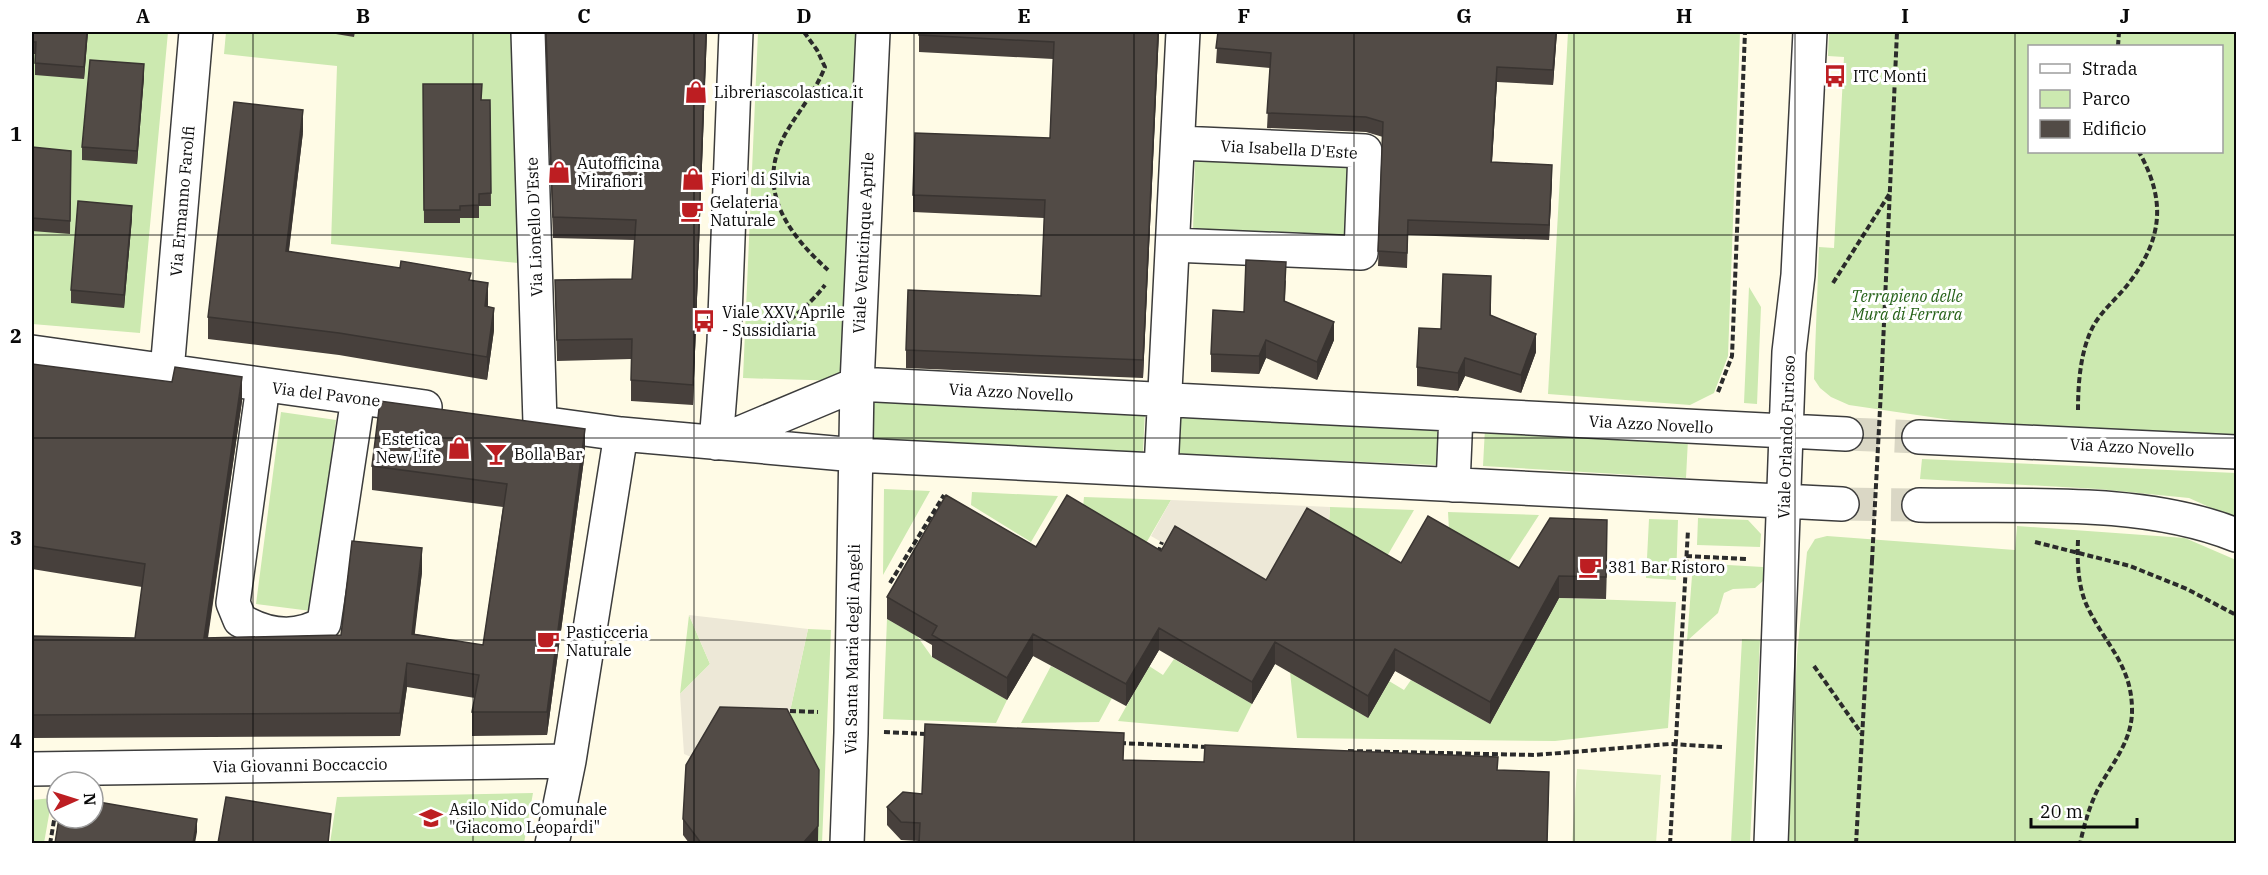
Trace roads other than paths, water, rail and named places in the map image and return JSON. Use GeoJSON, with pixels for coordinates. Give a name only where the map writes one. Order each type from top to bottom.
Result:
{"type":"FeatureCollection","features":[{"type":"Feature","properties":{"kind":"street","name":"Via Ermanno Farolfi"},"geometry":{"type":"LineString","coordinates":[[167,371],[196,32]]}},
{"type":"Feature","properties":{"kind":"street","name":"Via Lionello D'Este"},"geometry":{"type":"LineString","coordinates":[[528,32],[525,421],[621,434]]}},
{"type":"Feature","properties":{"kind":"street"},"geometry":{"type":"LineString","coordinates":[[716,443],[724,342],[736,32]]}},
{"type":"Feature","properties":{"kind":"street","name":"Viale Venticinque Aprile"},"geometry":{"type":"LineString","coordinates":[[856,455],[857,384],[847,279],[873,32]]}},
{"type":"Feature","properties":{"kind":"street"},"geometry":{"type":"LineString","coordinates":[[1161,470],[1183,32]]}},
{"type":"Feature","properties":{"kind":"street","name":"Viale Orlando Furioso"},"geometry":{"type":"LineString","coordinates":[[1771,843],[1789,352],[1798,276],[1810,32]]}},
{"type":"Feature","properties":{"kind":"street","name":"Via Isabella D'Este"},"geometry":{"type":"LineString","coordinates":[[1173,245],[1361,253],[1365,151],[1178,143]]}},
{"type":"Feature","properties":{"kind":"street","name":"Via del Pavone"},"geometry":{"type":"LineString","coordinates":[[32,352],[451,411]]}},
{"type":"Feature","properties":{"kind":"street"},"geometry":{"type":"LineString","coordinates":[[716,443],[857,384]]}},
{"type":"Feature","properties":{"kind":"street","name":"Via Azzo Novello"},"geometry":{"type":"LineString","coordinates":[[857,384],[1846,434]]}},
{"type":"Feature","properties":{"kind":"street"},"geometry":{"type":"LineString","coordinates":[[263,386],[233,603],[240,620],[267,632],[298,635],[324,623],[358,398]]}},
{"type":"Feature","properties":{"kind":"street"},"geometry":{"type":"LineString","coordinates":[[1454,485],[1456,414]]}},
{"type":"Feature","properties":{"kind":"street"},"geometry":{"type":"LineString","coordinates":[[552,843],[568,761],[621,434],[856,455],[1842,504]]}},
{"type":"Feature","properties":{"kind":"street","name":"Via Azzo Novello"},"geometry":{"type":"LineString","coordinates":[[1919,437],[2236,452]]}},
{"type":"Feature","properties":{"kind":"street","name":"Via Santa Maria degli Angeli"},"geometry":{"type":"LineString","coordinates":[[847,843],[856,455]]}},
{"type":"Feature","properties":{"kind":"street"},"geometry":{"type":"LineString","coordinates":[[1919,505],[2078,508],[2175,517],[2236,535]]}},
{"type":"Feature","properties":{"kind":"street","name":"Via Giovanni Boccaccio"},"geometry":{"type":"LineString","coordinates":[[32,769],[568,761]]}},
{"type":"Feature","properties":{"kind":"tunnel"},"geometry":{"type":"LineString","coordinates":[[1846,434],[1919,437]]}},
{"type":"Feature","properties":{"kind":"tunnel"},"geometry":{"type":"LineString","coordinates":[[1842,504],[1919,505]]}},
{"type":"Feature","properties":{"kind":"place","name":"ITC Monti"},"geometry":{"type":"Point","coordinates":[1835,76]}},
{"type":"Feature","properties":{"kind":"place","name":"Libreriascolastica.it"},"geometry":{"type":"Point","coordinates":[696,92]}},
{"type":"Feature","properties":{"kind":"place","name":"Autofficina Mirafiori"},"geometry":{"type":"Point","coordinates":[559,172]}},
{"type":"Feature","properties":{"kind":"place","name":"Fiori di Silvia"},"geometry":{"type":"Point","coordinates":[693,179]}},
{"type":"Feature","properties":{"kind":"place","name":"Gelateria Naturale"},"geometry":{"type":"Point","coordinates":[692,211]}},
{"type":"Feature","properties":{"kind":"place","name":"Viale XXV Aprile - Sussidiaria"},"geometry":{"type":"Point","coordinates":[704,321]}},
{"type":"Feature","properties":{"kind":"place","name":"Estetica New Life"},"geometry":{"type":"Point","coordinates":[459,448]}},
{"type":"Feature","properties":{"kind":"place","name":"Bolla Bar"},"geometry":{"type":"Point","coordinates":[496,454]}},
{"type":"Feature","properties":{"kind":"place","name":"381 Bar Ristoro"},"geometry":{"type":"Point","coordinates":[1590,567]}},
{"type":"Feature","properties":{"kind":"place","name":"Pasticceria Naturale"},"geometry":{"type":"Point","coordinates":[548,641]}},
{"type":"Feature","properties":{"kind":"place","name":"Asilo Nido Comunale \"Giacomo Leopardi\""},"geometry":{"type":"Point","coordinates":[431,818]}},
{"type":"Feature","properties":{"kind":"park label","name":"Terrapieno delle Mura di Ferrara"},"geometry":{"type":"Point","coordinates":[1907,305]}}]}
